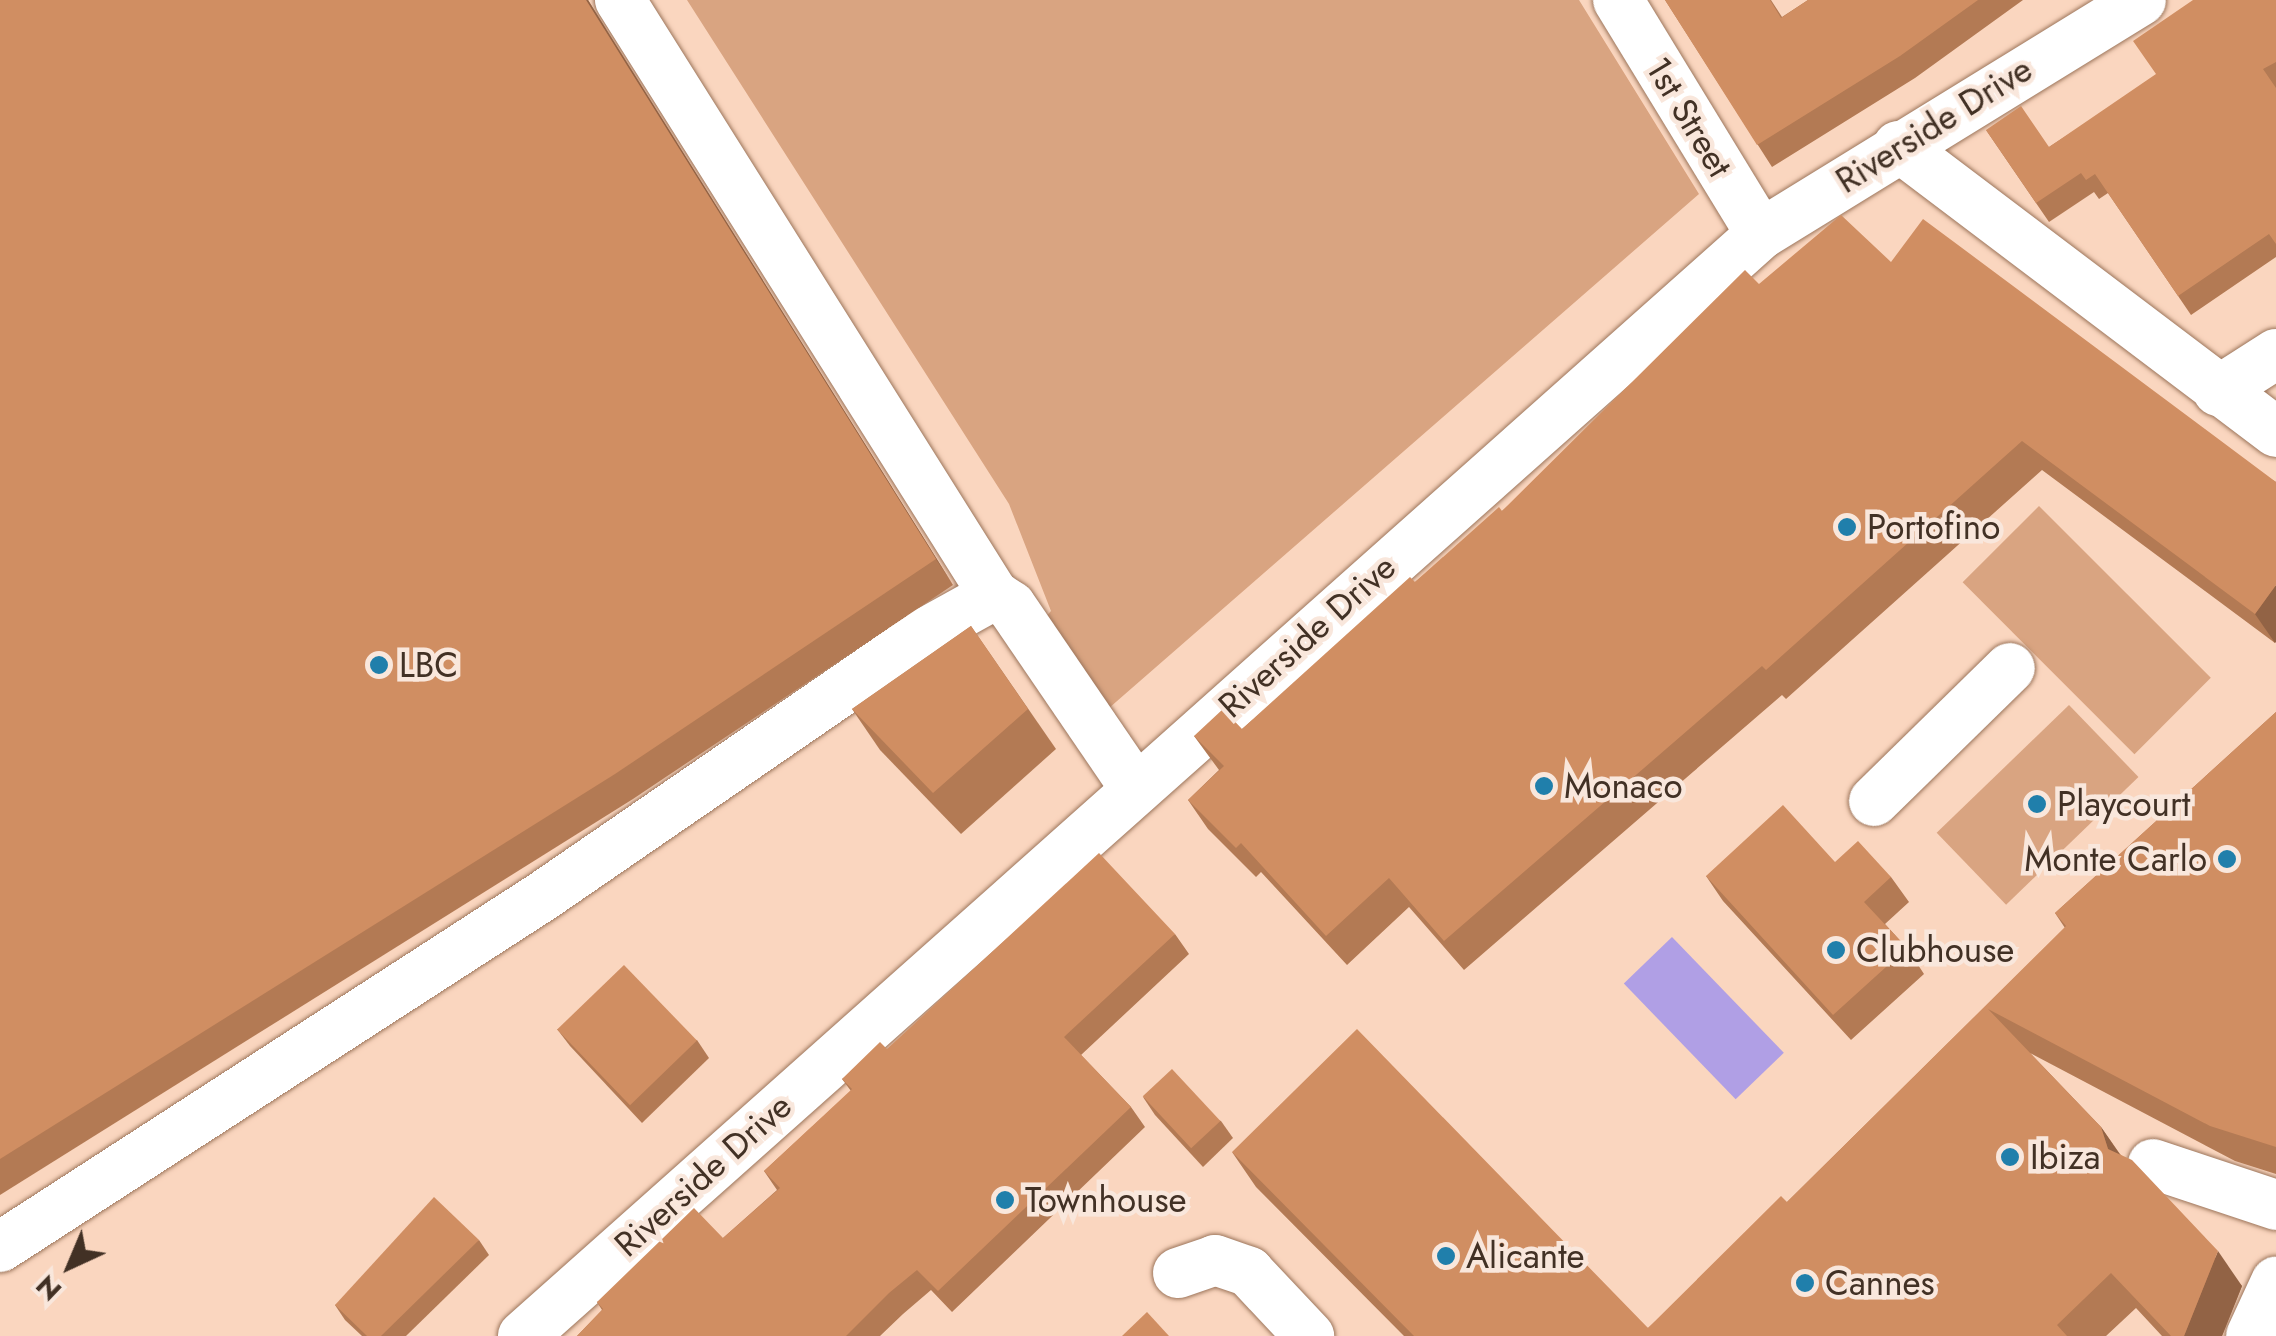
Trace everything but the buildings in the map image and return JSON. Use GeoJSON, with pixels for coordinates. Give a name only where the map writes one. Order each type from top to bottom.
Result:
{"type":"FeatureCollection","features":[{"type":"Feature","properties":{"kind":"street"},"geometry":{"type":"LineString","coordinates":[[620,0],[994,595],[1012,606],[1136,789]]}},
{"type":"Feature","properties":{"kind":"street","name":"1st Street"},"geometry":{"type":"LineString","coordinates":[[1618,0],[1760,234]]}},
{"type":"Feature","properties":{"kind":"street","name":"Riverside Drive"},"geometry":{"type":"LineString","coordinates":[[522,1336],[1760,234],[2123,4]]}},
{"type":"Feature","properties":{"kind":"street"},"geometry":{"type":"LineString","coordinates":[[1898,146],[2276,432]]}},
{"type":"Feature","properties":{"kind":"street"},"geometry":{"type":"LineString","coordinates":[[2218,390],[2276,354]]}},
{"type":"Feature","properties":{"kind":"street"},"geometry":{"type":"LineString","coordinates":[[0,1246],[543,896],[927,632],[994,595]]}},
{"type":"Feature","properties":{"kind":"street"},"geometry":{"type":"LineString","coordinates":[[1874,801],[2010,668]]}},
{"type":"Feature","properties":{"kind":"street"},"geometry":{"type":"LineString","coordinates":[[2153,1164],[2276,1205]]}},
{"type":"Feature","properties":{"kind":"street"},"geometry":{"type":"LineString","coordinates":[[1178,1273],[1215,1260],[1249,1272],[1308,1336]]}},
{"type":"Feature","properties":{"kind":"street"},"geometry":{"type":"LineString","coordinates":[[2251,1336],[2276,1282]]}},
{"type":"Feature","properties":{"kind":"shaded area"},"geometry":{"type":"Polygon","coordinates":[[[687,0],[1579,0],[1699,194],[1101,715],[1036,628],[1051,611],[1009,504],[687,0]]]}},
{"type":"Feature","properties":{"kind":"shaded area"},"geometry":{"type":"Polygon","coordinates":[[[2039,506],[2211,678],[2134,754],[1963,582],[2039,506]]]}},
{"type":"Feature","properties":{"kind":"shaded area","name":"Playcourt"},"geometry":{"type":"Polygon","coordinates":[[[2069,705],[2138,777],[2006,905],[1937,833],[2069,705]]]}},
{"type":"Feature","properties":{"kind":"shaded area"},"geometry":{"type":"Polygon","coordinates":[[[1672,937],[1784,1053],[1736,1099],[1624,984],[1672,937]]]}},
{"type":"Feature","properties":{"kind":"place","name":"Portofino"},"geometry":{"type":"Point","coordinates":[1847,527]}},
{"type":"Feature","properties":{"kind":"place","name":"LBC"},"geometry":{"type":"Point","coordinates":[379,665]}},
{"type":"Feature","properties":{"kind":"place","name":"Monaco"},"geometry":{"type":"Point","coordinates":[1544,786]}},
{"type":"Feature","properties":{"kind":"place","name":"Playcourt"},"geometry":{"type":"Point","coordinates":[2037,804]}},
{"type":"Feature","properties":{"kind":"place","name":"Monte Carlo"},"geometry":{"type":"Point","coordinates":[2227,859]}},
{"type":"Feature","properties":{"kind":"place","name":"Clubhouse"},"geometry":{"type":"Point","coordinates":[1836,950]}},
{"type":"Feature","properties":{"kind":"place","name":"Ibiza"},"geometry":{"type":"Point","coordinates":[2010,1157]}},
{"type":"Feature","properties":{"kind":"place","name":"Townhouse"},"geometry":{"type":"Point","coordinates":[1005,1200]}},
{"type":"Feature","properties":{"kind":"place","name":"Alicante"},"geometry":{"type":"Point","coordinates":[1446,1256]}},
{"type":"Feature","properties":{"kind":"place","name":"Cannes"},"geometry":{"type":"Point","coordinates":[1805,1283]}}]}
